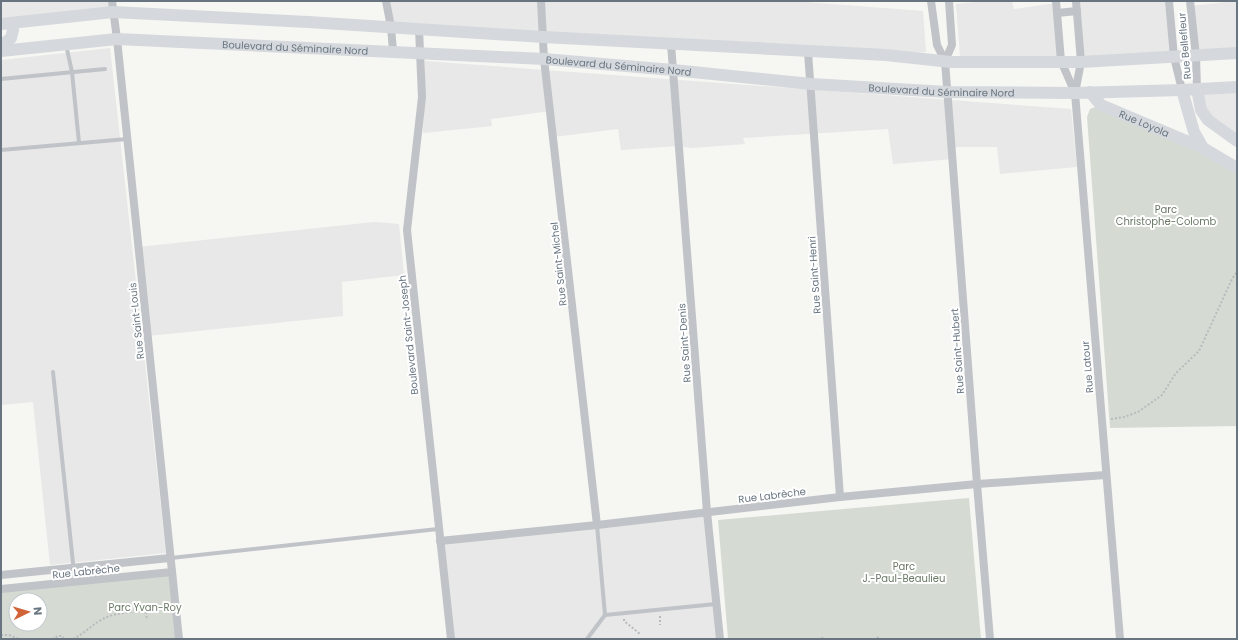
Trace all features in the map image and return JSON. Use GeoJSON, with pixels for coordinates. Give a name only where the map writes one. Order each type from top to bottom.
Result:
{"type":"FeatureCollection","features":[{"type":"Feature","properties":{"kind":"main road"},"geometry":{"type":"LineString","coordinates":[[7,23],[112,7],[543,37],[886,55],[945,61],[1081,62],[1174,58],[1237,53]]}},
{"type":"Feature","properties":{"kind":"main road"},"geometry":{"type":"LineString","coordinates":[[1,46],[11,38],[13,30],[7,23]]}},
{"type":"Feature","properties":{"kind":"main road","name":"Boulevard du Séminaire Nord"},"geometry":{"type":"LineString","coordinates":[[1,51],[117,39],[544,59],[810,84],[947,92],[1075,93],[1182,90],[1237,86]]}},
{"type":"Feature","properties":{"kind":"main road"},"geometry":{"type":"LineString","coordinates":[[1197,89],[1201,110],[1208,120],[1237,140]]}},
{"type":"Feature","properties":{"kind":"main road"},"geometry":{"type":"LineString","coordinates":[[1182,90],[1194,132],[1203,148]]}},
{"type":"Feature","properties":{"kind":"main road","name":"Rue Loyola"},"geometry":{"type":"LineString","coordinates":[[1090,92],[1101,105],[1203,148],[1237,168]]}},
{"type":"Feature","properties":{"kind":"street"},"geometry":{"type":"LineString","coordinates":[[386,1],[393,51]]}},
{"type":"Feature","properties":{"kind":"street","name":"Rue Saint-Michel"},"geometry":{"type":"LineString","coordinates":[[541,1],[544,59],[597,525]]}},
{"type":"Feature","properties":{"kind":"street","name":"Rue Saint-Hubert"},"geometry":{"type":"LineString","coordinates":[[931,1],[937,45],[945,61],[990,639]]}},
{"type":"Feature","properties":{"kind":"street","name":"Rue Saint-Hubert"},"geometry":{"type":"LineString","coordinates":[[945,61],[952,44],[949,1]]}},
{"type":"Feature","properties":{"kind":"street","name":"Rue Latour"},"geometry":{"type":"LineString","coordinates":[[1056,1],[1061,61],[1075,93]]}},
{"type":"Feature","properties":{"kind":"street","name":"Rue Latour"},"geometry":{"type":"LineString","coordinates":[[1076,1],[1081,62],[1075,93],[1120,639]]}},
{"type":"Feature","properties":{"kind":"street","name":"Rue Bellefleur"},"geometry":{"type":"LineString","coordinates":[[1169,1],[1174,58],[1182,90]]}},
{"type":"Feature","properties":{"kind":"street","name":"Rue Bellefleur"},"geometry":{"type":"LineString","coordinates":[[1190,1],[1196,56],[1197,89]]}},
{"type":"Feature","properties":{"kind":"street","name":"Rue Saint-Louis"},"geometry":{"type":"LineString","coordinates":[[112,7],[117,39],[179,639]]}},
{"type":"Feature","properties":{"kind":"street"},"geometry":{"type":"LineString","coordinates":[[1057,13],[1077,11]]}},
{"type":"Feature","properties":{"kind":"street","name":"Boulevard Saint-Joseph"},"geometry":{"type":"LineString","coordinates":[[419,29],[422,97],[407,230],[451,639]]}},
{"type":"Feature","properties":{"kind":"street","name":"Rue Saint-Denis"},"geometry":{"type":"LineString","coordinates":[[671,44],[707,512],[720,639]]}},
{"type":"Feature","properties":{"kind":"street","name":"Rue Saint-Henri"},"geometry":{"type":"LineString","coordinates":[[808,52],[840,497]]}},
{"type":"Feature","properties":{"kind":"street","name":"Rue Labrèche"},"geometry":{"type":"LineString","coordinates":[[440,541],[597,525],[840,497],[977,484],[1106,475]]}},
{"type":"Feature","properties":{"kind":"street","name":"Rue Labrèche"},"geometry":{"type":"LineString","coordinates":[[1,575],[170,558]]}},
{"type":"Feature","properties":{"kind":"street","name":"Rue Labrèche"},"geometry":{"type":"LineString","coordinates":[[1,589],[172,572]]}},
{"type":"Feature","properties":{"kind":"lane"},"geometry":{"type":"LineString","coordinates":[[66,45],[72,72],[79,143]]}},
{"type":"Feature","properties":{"kind":"lane"},"geometry":{"type":"LineString","coordinates":[[1,79],[104,69]]}},
{"type":"Feature","properties":{"kind":"lane"},"geometry":{"type":"LineString","coordinates":[[1,150],[127,139]]}},
{"type":"Feature","properties":{"kind":"lane"},"geometry":{"type":"LineString","coordinates":[[53,372],[75,582]]}},
{"type":"Feature","properties":{"kind":"lane"},"geometry":{"type":"LineString","coordinates":[[587,639],[606,615],[597,525]]}},
{"type":"Feature","properties":{"kind":"lane"},"geometry":{"type":"LineString","coordinates":[[170,558],[438,529]]}},
{"type":"Feature","properties":{"kind":"lane"},"geometry":{"type":"LineString","coordinates":[[606,615],[717,604]]}},
{"type":"Feature","properties":{"kind":"path"},"geometry":{"type":"LineString","coordinates":[[1102,421],[1124,417],[1138,412],[1162,395],[1176,373],[1199,351],[1232,279],[1237,272]]}},
{"type":"Feature","properties":{"kind":"path"},"geometry":{"type":"LineString","coordinates":[[73,639],[82,635],[94,625],[109,616],[176,609]]}},
{"type":"Feature","properties":{"kind":"path"},"geometry":{"type":"LineString","coordinates":[[146,612],[147,620]]}},
{"type":"Feature","properties":{"kind":"path"},"geometry":{"type":"LineString","coordinates":[[623,613],[624,622],[640,634]]}},
{"type":"Feature","properties":{"kind":"path"},"geometry":{"type":"LineString","coordinates":[[1,635],[9,635],[19,639]]}},
{"type":"Feature","properties":{"kind":"path"},"geometry":{"type":"LineString","coordinates":[[52,639],[62,636],[64,639]]}},
{"type":"Feature","properties":{"kind":"shaded area"},"geometry":{"type":"Polygon","coordinates":[[[1,1],[112,1],[113,12],[1,24],[1,1]]]}},
{"type":"Feature","properties":{"kind":"shaded area"},"geometry":{"type":"Polygon","coordinates":[[[388,1],[791,1],[923,11],[926,52],[886,55],[391,27],[388,1]]]}},
{"type":"Feature","properties":{"kind":"shaded area"},"geometry":{"type":"Polygon","coordinates":[[[985,1],[1012,1],[1014,9],[1056,3],[1061,61],[960,57],[956,4],[985,1]]]}},
{"type":"Feature","properties":{"kind":"shaded area"},"geometry":{"type":"Polygon","coordinates":[[[1076,1],[1169,1],[1174,57],[1081,62],[1076,1]]]}},
{"type":"Feature","properties":{"kind":"shaded area"},"geometry":{"type":"Polygon","coordinates":[[[1237,1],[1237,53],[1196,56],[1190,6],[1237,1]]]}},
{"type":"Feature","properties":{"kind":"shaded area"},"geometry":{"type":"Polygon","coordinates":[[[110,48],[166,553],[50,565],[33,402],[1,405],[1,60],[110,48]]]}},
{"type":"Feature","properties":{"kind":"shaded area"},"geometry":{"type":"Polygon","coordinates":[[[425,61],[1071,109],[1077,167],[1000,174],[997,147],[952,147],[953,159],[893,164],[888,129],[743,138],[745,144],[692,148],[677,146],[621,150],[618,129],[553,137],[550,111],[491,119],[492,126],[423,133],[425,61]]]}},
{"type":"Feature","properties":{"kind":"shaded area"},"geometry":{"type":"Polygon","coordinates":[[[1237,86],[1237,141],[1208,120],[1197,89],[1237,86]]]}},
{"type":"Feature","properties":{"kind":"shaded area"},"geometry":{"type":"Polygon","coordinates":[[[374,222],[399,224],[404,275],[342,282],[343,316],[148,336],[138,247],[374,222]]]}},
{"type":"Feature","properties":{"kind":"shaded area"},"geometry":{"type":"Polygon","coordinates":[[[707,512],[720,639],[451,639],[440,541],[707,512]]]}},
{"type":"Feature","properties":{"kind":"green space","name":"Parc Christophe-Colomb"},"geometry":{"type":"Polygon","coordinates":[[[1101,105],[1197,150],[1237,173],[1237,426],[1110,428],[1087,117],[1090,109],[1101,105]]]}},
{"type":"Feature","properties":{"kind":"green space","name":"Parc J.-Paul-Beaulieu"},"geometry":{"type":"Polygon","coordinates":[[[969,498],[981,639],[728,639],[718,520],[969,498]]]}},
{"type":"Feature","properties":{"kind":"green space","name":"Parc Yvan-Roy"},"geometry":{"type":"Polygon","coordinates":[[[173,572],[180,639],[1,639],[1,589],[173,572]]]}}]}
